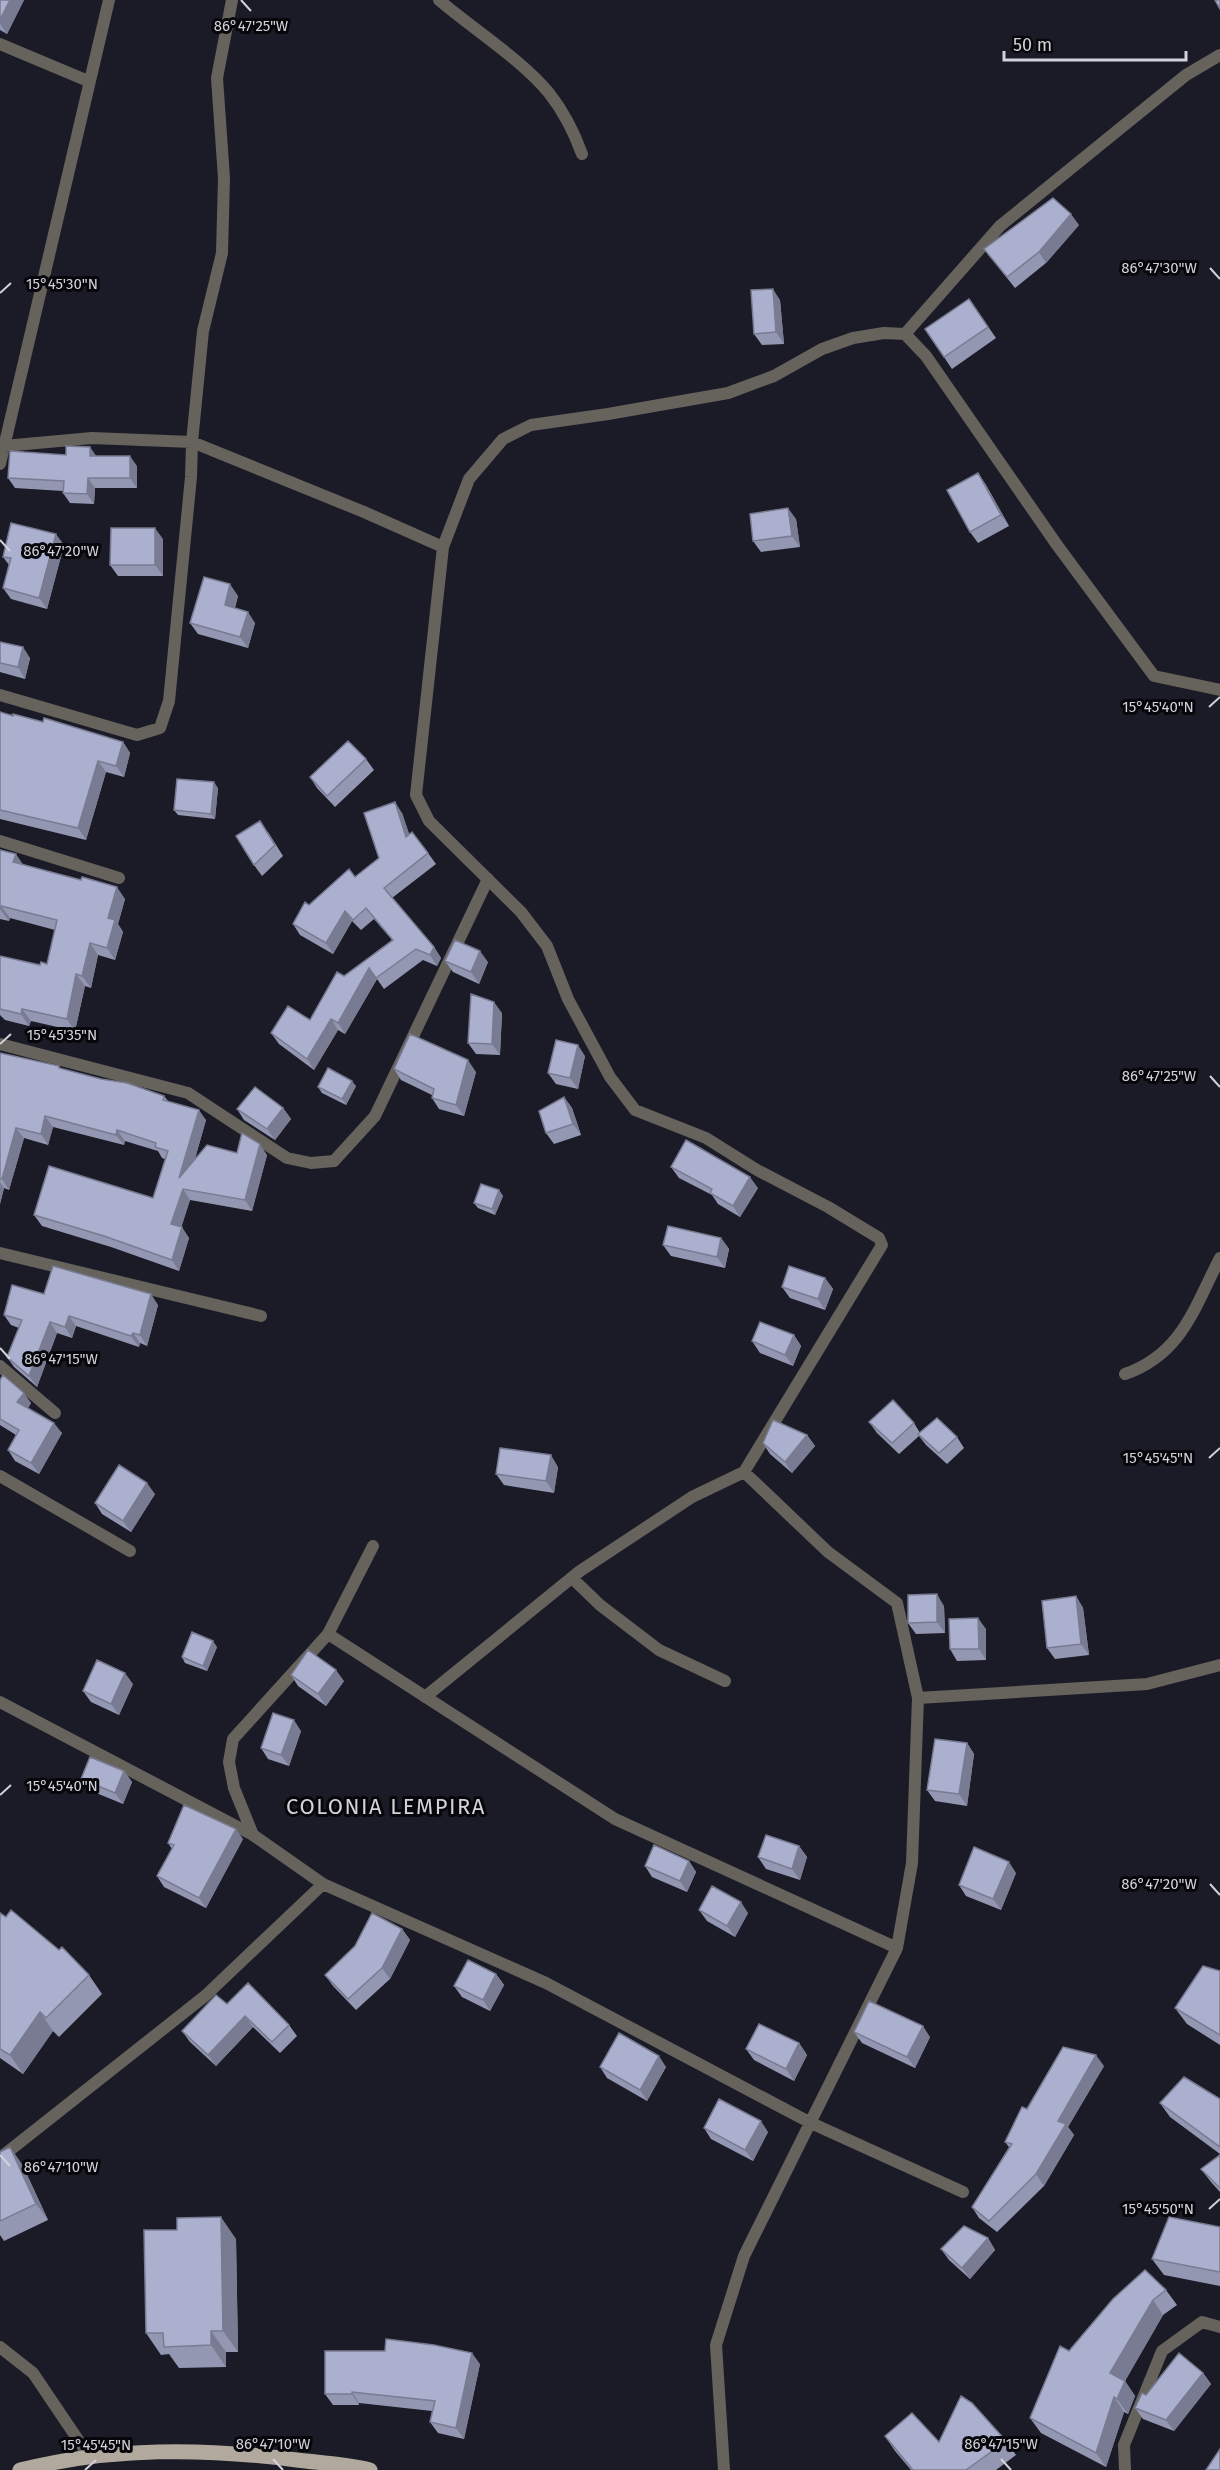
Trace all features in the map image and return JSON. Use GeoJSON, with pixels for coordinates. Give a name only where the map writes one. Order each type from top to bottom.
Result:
{"type":"FeatureCollection","features":[{"type":"Feature","properties":{"kind":"main road"},"geometry":{"type":"LineString","coordinates":[[20,2470],[89,2457],[145,2451],[195,2450],[259,2455],[370,2470]]}},
{"type":"Feature","properties":{"kind":"street"},"geometry":{"type":"LineString","coordinates":[[0,464],[88,81],[109,0]]}},
{"type":"Feature","properties":{"kind":"street"},"geometry":{"type":"LineString","coordinates":[[0,695],[137,735],[160,728],[169,701],[191,477],[202,332],[222,253],[224,178],[217,78],[232,0]]}},
{"type":"Feature","properties":{"kind":"street"},"geometry":{"type":"LineString","coordinates":[[439,0],[516,62],[549,92],[572,128],[582,154]]}},
{"type":"Feature","properties":{"kind":"street"},"geometry":{"type":"LineString","coordinates":[[0,44],[88,81]]}},
{"type":"Feature","properties":{"kind":"street"},"geometry":{"type":"LineString","coordinates":[[904,334],[1000,226],[1186,75],[1220,56]]}},
{"type":"Feature","properties":{"kind":"street"},"geometry":{"type":"LineString","coordinates":[[425,1697],[572,1578],[692,1497],[744,1473],[882,1245],[879,1238],[838,1213],[757,1170],[706,1138],[635,1110],[610,1077],[568,999],[547,946],[521,912],[429,821],[416,795],[443,547],[469,479],[503,439],[531,424],[608,414],[728,393],[774,376],[822,349],[853,338],[884,333],[904,334],[926,356],[1057,545],[1155,676],[1220,690]]}},
{"type":"Feature","properties":{"kind":"street"},"geometry":{"type":"LineString","coordinates":[[4,446],[92,438],[192,442],[443,547]]}},
{"type":"Feature","properties":{"kind":"street"},"geometry":{"type":"LineString","coordinates":[[0,841],[119,878]]}},
{"type":"Feature","properties":{"kind":"street"},"geometry":{"type":"LineString","coordinates":[[0,1044],[188,1093],[287,1158],[311,1163],[334,1161],[375,1116],[488,879]]}},
{"type":"Feature","properties":{"kind":"street"},"geometry":{"type":"LineString","coordinates":[[0,1253],[261,1316]]}},
{"type":"Feature","properties":{"kind":"street"},"geometry":{"type":"LineString","coordinates":[[1125,1374],[1142,1368],[1164,1354],[1179,1335],[1220,1258]]}},
{"type":"Feature","properties":{"kind":"street"},"geometry":{"type":"LineString","coordinates":[[0,1366],[55,1413]]}},
{"type":"Feature","properties":{"kind":"street"},"geometry":{"type":"LineString","coordinates":[[724,2470],[716,2345],[744,2256],[897,1948],[912,1863],[918,1698],[897,1603],[828,1552],[744,1473]]}},
{"type":"Feature","properties":{"kind":"street"},"geometry":{"type":"LineString","coordinates":[[0,1476],[130,1551]]}},
{"type":"Feature","properties":{"kind":"street"},"geometry":{"type":"LineString","coordinates":[[253,1835],[229,1762],[233,1739],[327,1634],[373,1546]]}},
{"type":"Feature","properties":{"kind":"street"},"geometry":{"type":"LineString","coordinates":[[572,1578],[600,1605],[659,1650],[725,1681]]}},
{"type":"Feature","properties":{"kind":"street"},"geometry":{"type":"LineString","coordinates":[[327,1634],[615,1819],[897,1948]]}},
{"type":"Feature","properties":{"kind":"street"},"geometry":{"type":"LineString","coordinates":[[918,1698],[1147,1684],[1220,1665]]}},
{"type":"Feature","properties":{"kind":"street"},"geometry":{"type":"LineString","coordinates":[[0,1702],[253,1835],[323,1884],[546,1983],[811,2123],[963,2192]]}},
{"type":"Feature","properties":{"kind":"street"},"geometry":{"type":"LineString","coordinates":[[0,2157],[205,1996],[323,1884]]}},
{"type":"Feature","properties":{"kind":"street"},"geometry":{"type":"LineString","coordinates":[[1125,2470],[1124,2445],[1162,2351],[1202,2322],[1220,2327]]}},
{"type":"Feature","properties":{"kind":"street"},"geometry":{"type":"LineString","coordinates":[[0,2347],[33,2373],[89,2457]]}},
{"type":"Feature","properties":{"kind":"building"},"geometry":{"type":"Polygon","coordinates":[[[0,0],[10,0],[0,20],[0,0]]]}},
{"type":"Feature","properties":{"kind":"building"},"geometry":{"type":"Polygon","coordinates":[[[1053,198],[1071,214],[1039,252],[1007,277],[984,249],[1053,198]]]}},
{"type":"Feature","properties":{"kind":"building"},"geometry":{"type":"Polygon","coordinates":[[[773,289],[776,332],[754,334],[751,290],[773,289]]]}},
{"type":"Feature","properties":{"kind":"building"},"geometry":{"type":"Polygon","coordinates":[[[969,299],[988,327],[944,357],[925,329],[969,299]]]}},
{"type":"Feature","properties":{"kind":"building"},"geometry":{"type":"Polygon","coordinates":[[[66,446],[90,447],[90,456],[130,456],[130,478],[88,478],[87,494],[63,493],[64,481],[8,478],[10,451],[66,455],[66,446]]]}},
{"type":"Feature","properties":{"kind":"building"},"geometry":{"type":"Polygon","coordinates":[[[978,473],[1001,515],[970,532],[947,490],[978,473]]]}},
{"type":"Feature","properties":{"kind":"building"},"geometry":{"type":"Polygon","coordinates":[[[788,508],[792,536],[753,541],[750,514],[788,508]]]}},
{"type":"Feature","properties":{"kind":"building"},"geometry":{"type":"Polygon","coordinates":[[[11,523],[56,534],[39,598],[3,588],[11,558],[3,557],[11,523]]]}},
{"type":"Feature","properties":{"kind":"building"},"geometry":{"type":"Polygon","coordinates":[[[111,528],[155,528],[155,565],[110,565],[111,528]]]}},
{"type":"Feature","properties":{"kind":"building"},"geometry":{"type":"Polygon","coordinates":[[[204,577],[230,584],[225,605],[248,612],[240,637],[190,623],[204,577]]]}},
{"type":"Feature","properties":{"kind":"building"},"geometry":{"type":"Polygon","coordinates":[[[0,642],[23,647],[18,667],[0,663],[0,642]]]}},
{"type":"Feature","properties":{"kind":"building"},"geometry":{"type":"Polygon","coordinates":[[[0,712],[43,722],[44,718],[123,742],[116,766],[98,761],[78,828],[0,810],[0,712]]]}},
{"type":"Feature","properties":{"kind":"building"},"geometry":{"type":"Polygon","coordinates":[[[348,741],[366,759],[327,796],[310,777],[348,741]]]}},
{"type":"Feature","properties":{"kind":"building"},"geometry":{"type":"Polygon","coordinates":[[[177,779],[214,782],[211,814],[174,810],[177,779]]]}},
{"type":"Feature","properties":{"kind":"building"},"geometry":{"type":"Polygon","coordinates":[[[395,802],[406,837],[412,832],[428,853],[384,888],[434,947],[430,955],[416,949],[376,978],[369,968],[338,1023],[331,1019],[307,1059],[271,1033],[288,1006],[310,1020],[337,972],[344,976],[393,940],[366,908],[353,920],[345,911],[326,943],[293,924],[305,902],[309,905],[349,869],[355,877],[379,858],[364,813],[395,802]]]}},
{"type":"Feature","properties":{"kind":"building"},"geometry":{"type":"Polygon","coordinates":[[[260,821],[275,845],[254,865],[236,836],[260,821]]]}},
{"type":"Feature","properties":{"kind":"building"},"geometry":{"type":"Polygon","coordinates":[[[0,850],[16,854],[13,862],[117,887],[108,918],[115,920],[107,948],[90,943],[82,976],[76,974],[67,1019],[22,1009],[21,1014],[0,1009],[0,956],[40,965],[41,962],[47,964],[57,920],[1,906],[0,909],[0,850]]]}},
{"type":"Feature","properties":{"kind":"building"},"geometry":{"type":"Polygon","coordinates":[[[455,940],[480,951],[471,972],[445,961],[455,940]]]}},
{"type":"Feature","properties":{"kind":"building"},"geometry":{"type":"Polygon","coordinates":[[[471,994],[494,1002],[492,1044],[468,1043],[471,994]]]}},
{"type":"Feature","properties":{"kind":"building"},"geometry":{"type":"Polygon","coordinates":[[[410,1034],[468,1060],[456,1105],[432,1098],[434,1089],[394,1069],[410,1034]]]}},
{"type":"Feature","properties":{"kind":"building"},"geometry":{"type":"Polygon","coordinates":[[[556,1040],[578,1045],[570,1078],[548,1073],[556,1040]]]}},
{"type":"Feature","properties":{"kind":"building"},"geometry":{"type":"Polygon","coordinates":[[[0,1053],[59,1066],[59,1068],[101,1079],[127,1083],[164,1096],[163,1100],[199,1110],[179,1178],[207,1145],[237,1153],[242,1133],[260,1144],[245,1200],[183,1189],[171,1224],[182,1227],[172,1260],[34,1215],[49,1166],[153,1198],[168,1151],[155,1147],[156,1143],[117,1130],[116,1135],[45,1116],[41,1134],[16,1128],[2,1179],[0,1179],[0,1053]]]}},
{"type":"Feature","properties":{"kind":"building"},"geometry":{"type":"Polygon","coordinates":[[[328,1068],[352,1081],[342,1099],[318,1087],[328,1068]]]}},
{"type":"Feature","properties":{"kind":"building"},"geometry":{"type":"Polygon","coordinates":[[[255,1087],[283,1108],[267,1129],[237,1109],[255,1087]]]}},
{"type":"Feature","properties":{"kind":"building"},"geometry":{"type":"Polygon","coordinates":[[[564,1097],[573,1124],[546,1133],[539,1111],[564,1097]]]}},
{"type":"Feature","properties":{"kind":"building"},"geometry":{"type":"Polygon","coordinates":[[[686,1140],[750,1177],[733,1206],[710,1193],[712,1189],[671,1167],[686,1140]]]}},
{"type":"Feature","properties":{"kind":"building"},"geometry":{"type":"Polygon","coordinates":[[[481,1184],[499,1190],[492,1209],[474,1203],[481,1184]]]}},
{"type":"Feature","properties":{"kind":"building"},"geometry":{"type":"Polygon","coordinates":[[[668,1226],[721,1238],[717,1257],[663,1245],[668,1226]]]}},
{"type":"Feature","properties":{"kind":"building"},"geometry":{"type":"Polygon","coordinates":[[[53,1266],[151,1294],[140,1335],[133,1333],[131,1336],[69,1316],[65,1327],[50,1322],[29,1376],[7,1357],[22,1320],[4,1315],[12,1285],[44,1294],[53,1266]]]}},
{"type":"Feature","properties":{"kind":"building"},"geometry":{"type":"Polygon","coordinates":[[[789,1266],[825,1278],[818,1299],[782,1287],[789,1266]]]}},
{"type":"Feature","properties":{"kind":"building"},"geometry":{"type":"Polygon","coordinates":[[[760,1322],[794,1335],[785,1355],[752,1341],[760,1322]]]}},
{"type":"Feature","properties":{"kind":"building"},"geometry":{"type":"Polygon","coordinates":[[[3,1375],[24,1393],[17,1402],[54,1423],[31,1463],[8,1450],[19,1430],[0,1419],[0,1380],[3,1375]]]}},
{"type":"Feature","properties":{"kind":"building"},"geometry":{"type":"Polygon","coordinates":[[[893,1400],[914,1423],[892,1443],[869,1422],[893,1400]]]}},
{"type":"Feature","properties":{"kind":"building"},"geometry":{"type":"Polygon","coordinates":[[[937,1418],[957,1437],[939,1453],[918,1434],[937,1418]]]}},
{"type":"Feature","properties":{"kind":"building"},"geometry":{"type":"Polygon","coordinates":[[[773,1420],[807,1435],[785,1462],[763,1443],[773,1420]]]}},
{"type":"Feature","properties":{"kind":"building"},"geometry":{"type":"Polygon","coordinates":[[[500,1448],[551,1455],[546,1481],[496,1474],[500,1448]]]}},
{"type":"Feature","properties":{"kind":"building"},"geometry":{"type":"Polygon","coordinates":[[[119,1465],[147,1483],[123,1521],[95,1503],[119,1465]]]}},
{"type":"Feature","properties":{"kind":"building"},"geometry":{"type":"Polygon","coordinates":[[[937,1594],[937,1622],[908,1623],[908,1595],[937,1594]]]}},
{"type":"Feature","properties":{"kind":"building"},"geometry":{"type":"Polygon","coordinates":[[[1076,1596],[1081,1644],[1047,1648],[1042,1601],[1076,1596]]]}},
{"type":"Feature","properties":{"kind":"building"},"geometry":{"type":"Polygon","coordinates":[[[978,1618],[979,1649],[950,1649],[949,1619],[978,1618]]]}},
{"type":"Feature","properties":{"kind":"building"},"geometry":{"type":"Polygon","coordinates":[[[192,1632],[213,1641],[203,1666],[182,1657],[192,1632]]]}},
{"type":"Feature","properties":{"kind":"building"},"geometry":{"type":"Polygon","coordinates":[[[308,1650],[336,1670],[318,1694],[291,1675],[308,1650]]]}},
{"type":"Feature","properties":{"kind":"building"},"geometry":{"type":"Polygon","coordinates":[[[97,1660],[125,1673],[111,1704],[83,1691],[97,1660]]]}},
{"type":"Feature","properties":{"kind":"building"},"geometry":{"type":"Polygon","coordinates":[[[273,1713],[294,1720],[281,1755],[261,1748],[273,1713]]]}},
{"type":"Feature","properties":{"kind":"building"},"geometry":{"type":"Polygon","coordinates":[[[935,1739],[967,1743],[959,1794],[927,1790],[935,1739]]]}},
{"type":"Feature","properties":{"kind":"building"},"geometry":{"type":"Polygon","coordinates":[[[90,1757],[124,1771],[115,1793],[81,1779],[90,1757]]]}},
{"type":"Feature","properties":{"kind":"building"},"geometry":{"type":"Polygon","coordinates":[[[184,1805],[236,1829],[199,1898],[157,1876],[174,1845],[168,1843],[184,1805]]]}},
{"type":"Feature","properties":{"kind":"building"},"geometry":{"type":"Polygon","coordinates":[[[766,1835],[799,1846],[792,1869],[758,1857],[766,1835]]]}},
{"type":"Feature","properties":{"kind":"building"},"geometry":{"type":"Polygon","coordinates":[[[654,1845],[689,1861],[680,1881],[645,1866],[654,1845]]]}},
{"type":"Feature","properties":{"kind":"building"},"geometry":{"type":"Polygon","coordinates":[[[974,1847],[1009,1862],[993,1899],[959,1885],[974,1847]]]}},
{"type":"Feature","properties":{"kind":"building"},"geometry":{"type":"Polygon","coordinates":[[[712,1886],[741,1902],[727,1926],[699,1910],[712,1886]]]}},
{"type":"Feature","properties":{"kind":"building"},"geometry":{"type":"Polygon","coordinates":[[[11,1910],[59,1950],[62,1947],[89,1975],[46,2018],[40,2012],[10,2055],[0,2049],[0,1913],[6,1917],[11,1910]]]}},
{"type":"Feature","properties":{"kind":"building"},"geometry":{"type":"Polygon","coordinates":[[[372,1913],[402,1929],[382,1968],[348,1999],[325,1975],[355,1946],[372,1913]]]}},
{"type":"Feature","properties":{"kind":"building"},"geometry":{"type":"Polygon","coordinates":[[[468,1960],[496,1974],[483,2000],[454,1986],[468,1960]]]}},
{"type":"Feature","properties":{"kind":"building"},"geometry":{"type":"Polygon","coordinates":[[[1203,1966],[1220,1971],[1220,2035],[1175,2008],[1203,1966]]]}},
{"type":"Feature","properties":{"kind":"building"},"geometry":{"type":"Polygon","coordinates":[[[248,1983],[289,2025],[272,2042],[245,2016],[208,2055],[182,2031],[216,1995],[227,2004],[248,1983]]]}},
{"type":"Feature","properties":{"kind":"building"},"geometry":{"type":"Polygon","coordinates":[[[869,2001],[923,2026],[907,2057],[854,2032],[869,2001]]]}},
{"type":"Feature","properties":{"kind":"building"},"geometry":{"type":"Polygon","coordinates":[[[759,2024],[799,2043],[786,2069],[746,2049],[759,2024]]]}},
{"type":"Feature","properties":{"kind":"building"},"geometry":{"type":"Polygon","coordinates":[[[619,2033],[659,2056],[640,2090],[600,2067],[619,2033]]]}},
{"type":"Feature","properties":{"kind":"building"},"geometry":{"type":"Polygon","coordinates":[[[1063,2047],[1096,2055],[1058,2121],[1066,2124],[1036,2174],[989,2221],[972,2207],[1012,2144],[1005,2142],[1022,2107],[1027,2109],[1063,2047]]]}},
{"type":"Feature","properties":{"kind":"building"},"geometry":{"type":"Polygon","coordinates":[[[1184,2077],[1220,2099],[1220,2147],[1160,2103],[1184,2077]]]}},
{"type":"Feature","properties":{"kind":"building"},"geometry":{"type":"Polygon","coordinates":[[[719,2099],[761,2121],[745,2150],[704,2128],[719,2099]]]}},
{"type":"Feature","properties":{"kind":"building"},"geometry":{"type":"Polygon","coordinates":[[[10,2147],[36,2204],[0,2221],[0,2152],[10,2147]]]}},
{"type":"Feature","properties":{"kind":"building"},"geometry":{"type":"Polygon","coordinates":[[[1220,2155],[1220,2188],[1201,2169],[1220,2155]]]}},
{"type":"Feature","properties":{"kind":"building"},"geometry":{"type":"Polygon","coordinates":[[[221,2217],[223,2331],[211,2331],[211,2345],[164,2347],[163,2333],[146,2333],[144,2230],[177,2230],[177,2218],[221,2217]]]}},
{"type":"Feature","properties":{"kind":"building"},"geometry":{"type":"Polygon","coordinates":[[[1169,2217],[1220,2227],[1220,2272],[1152,2259],[1169,2217]]]}},
{"type":"Feature","properties":{"kind":"building"},"geometry":{"type":"Polygon","coordinates":[[[964,2226],[988,2238],[962,2268],[941,2249],[964,2226]]]}},
{"type":"Feature","properties":{"kind":"building"},"geometry":{"type":"Polygon","coordinates":[[[1145,2270],[1166,2290],[1153,2300],[1110,2373],[1125,2381],[1117,2399],[1114,2397],[1096,2453],[1030,2418],[1060,2346],[1069,2351],[1113,2299],[1145,2270]]]}},
{"type":"Feature","properties":{"kind":"building"},"geometry":{"type":"Polygon","coordinates":[[[386,2339],[472,2353],[456,2428],[430,2422],[435,2401],[352,2392],[352,2394],[325,2394],[325,2351],[385,2351],[386,2339]]]}},
{"type":"Feature","properties":{"kind":"building"},"geometry":{"type":"Polygon","coordinates":[[[1179,2353],[1203,2373],[1166,2420],[1135,2408],[1142,2393],[1146,2395],[1179,2353]]]}},
{"type":"Feature","properties":{"kind":"building"},"geometry":{"type":"Polygon","coordinates":[[[961,2396],[972,2403],[1006,2441],[966,2470],[913,2470],[885,2436],[912,2413],[939,2442],[961,2396]]]}},
{"type":"Feature","properties":{"kind":"building"},"geometry":{"type":"Polygon","coordinates":[[[1220,2449],[1220,2470],[1206,2470],[1220,2449]]]}},
{"type":"Feature","properties":{"kind":"district","name":"COLONIA LEMPIRA"},"geometry":{"type":"Point","coordinates":[386,1806]}}]}
